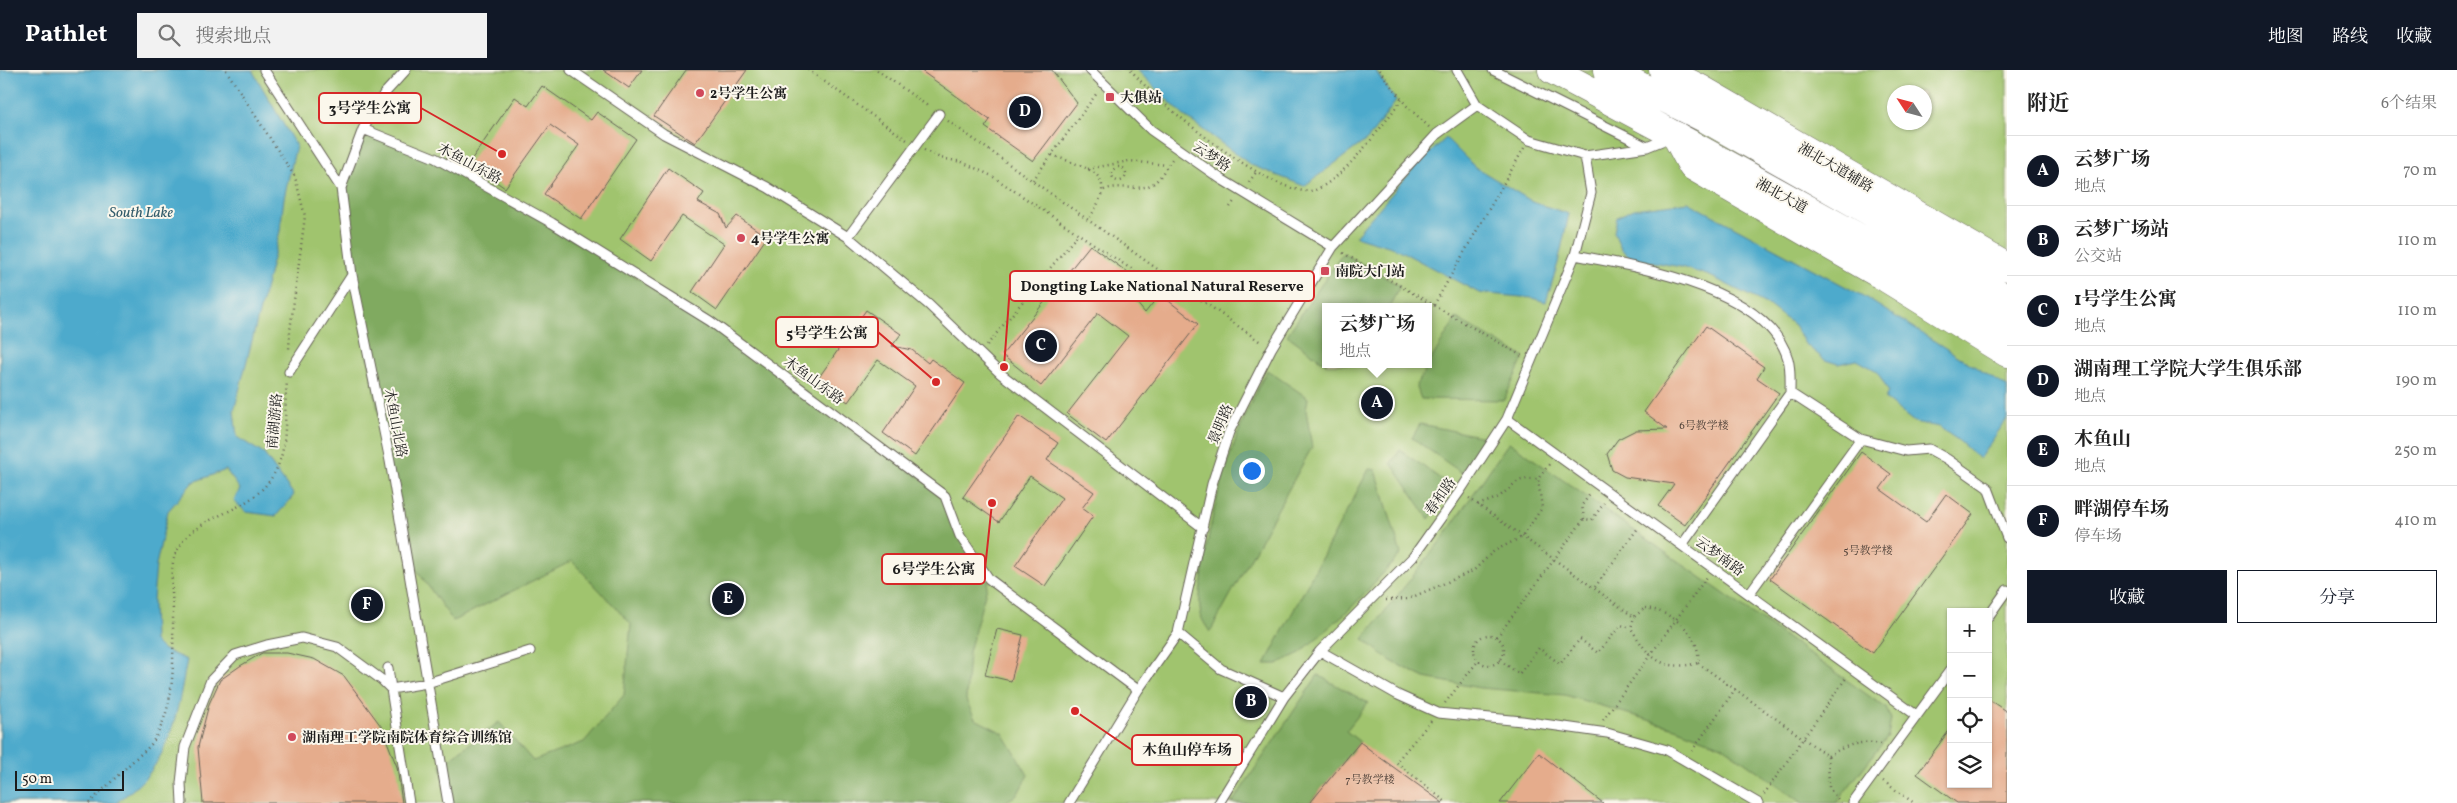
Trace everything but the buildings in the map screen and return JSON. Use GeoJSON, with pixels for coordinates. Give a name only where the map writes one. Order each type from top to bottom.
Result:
{"type":"FeatureCollection","features":[{"type":"Feature","properties":{"kind":"main road","name":"湘北大道"},"geometry":{"type":"LineString","coordinates":[[1552,70],[1676,136],[1901,261],[2007,329]]}},
{"type":"Feature","properties":{"kind":"main road","name":"湘北大道"},"geometry":{"type":"LineString","coordinates":[[1608,70],[1708,120],[1876,215],[2007,300]]}},
{"type":"Feature","properties":{"kind":"main road","name":"湘北大道辅路"},"geometry":{"type":"LineString","coordinates":[[1663,70],[1701,89],[2007,267]]}},
{"type":"Feature","properties":{"kind":"main road"},"geometry":{"type":"LineString","coordinates":[[1676,136],[1692,166],[1886,278],[2007,353]]}},
{"type":"Feature","properties":{"kind":"lane","name":"木鱼山北路"},"geometry":{"type":"LineString","coordinates":[[264,70],[341,188],[352,275],[390,461],[448,803]]}},
{"type":"Feature","properties":{"kind":"lane"},"geometry":{"type":"LineString","coordinates":[[341,188],[363,130],[384,94],[406,70]]}},
{"type":"Feature","properties":{"kind":"lane"},"geometry":{"type":"LineString","coordinates":[[571,70],[664,134],[767,187],[848,237],[929,305],[1001,374],[1202,528]]}},
{"type":"Feature","properties":{"kind":"lane","name":"云梦路"},"geometry":{"type":"LineString","coordinates":[[1090,70],[1151,130],[1221,179],[1333,247]]}},
{"type":"Feature","properties":{"kind":"lane"},"geometry":{"type":"LineString","coordinates":[[1457,70],[1477,105],[1529,140],[1585,156],[1647,147],[1676,136]]}},
{"type":"Feature","properties":{"kind":"lane"},"geometry":{"type":"LineString","coordinates":[[1493,70],[1647,147]]}},
{"type":"Feature","properties":{"kind":"lane","name":"景明路"},"geometry":{"type":"LineString","coordinates":[[1069,803],[1138,690],[1178,633],[1212,484],[1229,432],[1272,350],[1333,247],[1437,134],[1477,105]]}},
{"type":"Feature","properties":{"kind":"lane"},"geometry":{"type":"LineString","coordinates":[[848,237],[939,114]]}},
{"type":"Feature","properties":{"kind":"lane","name":"木鱼山东路"},"geometry":{"type":"LineString","coordinates":[[363,130],[434,158],[552,223],[710,322],[946,496],[960,536],[988,579],[1138,690]]}},
{"type":"Feature","properties":{"kind":"lane","name":"春和路"},"geometry":{"type":"LineString","coordinates":[[1219,803],[1284,697],[1320,651],[1413,557],[1460,492],[1507,419],[1575,255],[1591,193],[1585,156]]}},
{"type":"Feature","properties":{"kind":"lane"},"geometry":{"type":"LineString","coordinates":[[1575,255],[1633,266],[1720,292],[1771,327],[1788,359],[1790,393],[1682,545]]}},
{"type":"Feature","properties":{"kind":"lane"},"geometry":{"type":"LineString","coordinates":[[289,372],[352,275]]}},
{"type":"Feature","properties":{"kind":"lane"},"geometry":{"type":"LineString","coordinates":[[1790,393],[1861,439],[1906,451],[1929,449],[1947,459],[1988,488],[2007,538]]}},
{"type":"Feature","properties":{"kind":"lane","name":"云梦南路"},"geometry":{"type":"LineString","coordinates":[[1507,419],[1916,715]]}},
{"type":"Feature","properties":{"kind":"lane"},"geometry":{"type":"LineString","coordinates":[[1749,594],[1861,439]]}},
{"type":"Feature","properties":{"kind":"lane"},"geometry":{"type":"LineString","coordinates":[[1992,611],[2007,590]]}},
{"type":"Feature","properties":{"kind":"lane"},"geometry":{"type":"LineString","coordinates":[[1178,633],[1221,669],[1284,697]]}},
{"type":"Feature","properties":{"kind":"lane"},"geometry":{"type":"LineString","coordinates":[[182,803],[181,783],[185,747],[211,680],[235,655],[267,645],[302,638],[337,648],[382,680],[391,689]]}},
{"type":"Feature","properties":{"kind":"lane"},"geometry":{"type":"LineString","coordinates":[[391,689],[427,682],[530,651]]}},
{"type":"Feature","properties":{"kind":"lane"},"geometry":{"type":"LineString","coordinates":[[1320,651],[1398,694],[1438,713],[1522,721],[1595,732],[1667,750],[1758,803]]}},
{"type":"Feature","properties":{"kind":"lane"},"geometry":{"type":"LineString","coordinates":[[388,668],[409,803]]}},
{"type":"Feature","properties":{"kind":"lane"},"geometry":{"type":"LineString","coordinates":[[1853,803],[1947,675]]}},
{"type":"Feature","properties":{"kind":"path","name":"南湖游路"},"geometry":{"type":"LineString","coordinates":[[89,803],[151,744],[163,724],[169,708],[173,658],[175,553],[186,535],[204,523],[243,505],[267,485],[278,465],[285,436],[290,331],[305,216],[295,177],[226,70]]}},
{"type":"Feature","properties":{"kind":"path"},"geometry":{"type":"LineString","coordinates":[[808,70],[916,146],[940,158],[962,162],[992,176],[1149,282],[1136,301]]}},
{"type":"Feature","properties":{"kind":"path"},"geometry":{"type":"LineString","coordinates":[[877,70],[1272,350]]}},
{"type":"Feature","properties":{"kind":"path"},"geometry":{"type":"LineString","coordinates":[[1131,70],[1142,85],[1197,130],[1244,163],[1290,189],[1302,192],[1316,190],[1342,171],[1364,149],[1402,99]]}},
{"type":"Feature","properties":{"kind":"path"},"geometry":{"type":"LineString","coordinates":[[1379,70],[1402,99],[1437,134]]}},
{"type":"Feature","properties":{"kind":"path"},"geometry":{"type":"LineString","coordinates":[[1033,180],[1104,83]]}},
{"type":"Feature","properties":{"kind":"path"},"geometry":{"type":"LineString","coordinates":[[1529,140],[1434,306],[1531,361]]}},
{"type":"Feature","properties":{"kind":"path"},"geometry":{"type":"LineString","coordinates":[[1104,190],[1119,187],[1147,187],[1155,183],[1179,150]]}},
{"type":"Feature","properties":{"kind":"path"},"geometry":{"type":"LineString","coordinates":[[1052,155],[1092,171],[1102,182],[1104,190],[1088,220]]}},
{"type":"Feature","properties":{"kind":"path"},"geometry":{"type":"LineString","coordinates":[[1087,169],[1129,161],[1168,165]]}},
{"type":"Feature","properties":{"kind":"path"},"geometry":{"type":"LineString","coordinates":[[1119,164],[1126,173],[1123,179],[1119,181]]}},
{"type":"Feature","properties":{"kind":"path"},"geometry":{"type":"LineString","coordinates":[[1119,164],[1114,167],[1111,174],[1114,180],[1119,181]]}},
{"type":"Feature","properties":{"kind":"path"},"geometry":{"type":"LineString","coordinates":[[1119,181],[1119,187]]}},
{"type":"Feature","properties":{"kind":"path"},"geometry":{"type":"LineString","coordinates":[[980,354],[1079,233]]}},
{"type":"Feature","properties":{"kind":"path"},"geometry":{"type":"LineString","coordinates":[[1333,247],[1429,303]]}},
{"type":"Feature","properties":{"kind":"path"},"geometry":{"type":"LineString","coordinates":[[1370,601],[1408,599],[1443,586],[1473,571],[1494,551],[1522,537],[1542,508],[1538,479],[1556,454]]}},
{"type":"Feature","properties":{"kind":"path"},"geometry":{"type":"LineString","coordinates":[[1478,505],[1500,496],[1512,484],[1524,478],[1538,479]]}},
{"type":"Feature","properties":{"kind":"path"},"geometry":{"type":"LineString","coordinates":[[1497,637],[1553,558],[1584,519],[1582,505],[1598,484]]}},
{"type":"Feature","properties":{"kind":"path"},"geometry":{"type":"LineString","coordinates":[[1460,492],[1595,587],[1634,617]]}},
{"type":"Feature","properties":{"kind":"path"},"geometry":{"type":"LineString","coordinates":[[1584,519],[1592,520],[1611,494]]}},
{"type":"Feature","properties":{"kind":"path"},"geometry":{"type":"LineString","coordinates":[[1595,587],[1645,518]]}},
{"type":"Feature","properties":{"kind":"path"},"geometry":{"type":"LineString","coordinates":[[1595,732],[1714,568]]}},
{"type":"Feature","properties":{"kind":"path"},"geometry":{"type":"LineString","coordinates":[[1631,628],[1634,617],[1645,608],[1654,609],[1676,621],[1689,632],[1699,654],[1698,663]]}},
{"type":"Feature","properties":{"kind":"path"},"geometry":{"type":"LineString","coordinates":[[1500,660],[1519,674],[1539,648],[1560,664],[1580,639],[1598,654],[1620,625],[1631,628],[1650,656],[1670,665],[1684,666],[1698,663],[1736,688],[1828,756]]}},
{"type":"Feature","properties":{"kind":"path"},"geometry":{"type":"LineString","coordinates":[[1484,636],[1497,637],[1504,646],[1500,660],[1492,665],[1478,661],[1474,652],[1476,642],[1484,636]]}},
{"type":"Feature","properties":{"kind":"path"},"geometry":{"type":"LineString","coordinates":[[1446,803],[1396,762],[1438,713],[1478,661]]}},
{"type":"Feature","properties":{"kind":"path"},"geometry":{"type":"LineString","coordinates":[[1758,803],[1853,669]]}},
{"type":"Feature","properties":{"kind":"path"},"geometry":{"type":"LineString","coordinates":[[1685,760],[1736,688]]}},
{"type":"Feature","properties":{"kind":"path"},"geometry":{"type":"LineString","coordinates":[[1828,756],[1844,746],[1857,743],[1870,742],[1881,744],[1891,751]]}},
{"type":"Feature","properties":{"kind":"path"},"geometry":{"type":"LineString","coordinates":[[1828,756],[1829,788],[1841,803]]}},
{"type":"Feature","properties":{"kind":"path"},"geometry":{"type":"LineString","coordinates":[[1874,774],[1914,803]]}},
{"type":"Feature","properties":{"kind":"green space"},"geometry":{"type":"Polygon","coordinates":[[[0,70],[2007,70],[2007,803],[0,803],[0,70]]]}},
{"type":"Feature","properties":{"kind":"green space"},"geometry":{"type":"Polygon","coordinates":[[[363,129],[435,158],[710,321],[945,496],[960,536],[989,579],[969,652],[966,700],[975,719],[1003,733],[1028,775],[1017,795],[1003,803],[448,803],[441,765],[499,722],[533,761],[584,742],[624,695],[631,624],[572,561],[453,621],[406,555],[352,275],[341,188],[363,129]]]}},
{"type":"Feature","properties":{"kind":"green space"},"geometry":{"type":"Polygon","coordinates":[[[1343,253],[1400,286],[1391,303],[1322,303],[1322,361],[1287,335],[1343,253]]]}},
{"type":"Feature","properties":{"kind":"green space"},"geometry":{"type":"Polygon","coordinates":[[[1456,318],[1524,357],[1504,400],[1421,399],[1416,385],[1426,368],[1432,368],[1432,358],[1456,318]]]}},
{"type":"Feature","properties":{"kind":"green space"},"geometry":{"type":"Polygon","coordinates":[[[1267,370],[1308,398],[1306,410],[1312,447],[1210,632],[1203,622],[1200,599],[1212,521],[1234,443],[1267,370]]]}},
{"type":"Feature","properties":{"kind":"green space"},"geometry":{"type":"Polygon","coordinates":[[[1420,424],[1484,437],[1462,473],[1412,438],[1420,424]]]}},
{"type":"Feature","properties":{"kind":"green space"},"geometry":{"type":"Polygon","coordinates":[[[1509,442],[1886,708],[1891,719],[1888,736],[1836,803],[1803,803],[1722,746],[1675,728],[1565,695],[1480,688],[1425,678],[1391,661],[1363,639],[1443,538],[1509,442]]]}},
{"type":"Feature","properties":{"kind":"green space"},"geometry":{"type":"Polygon","coordinates":[[[1400,450],[1452,487],[1429,519],[1391,463],[1400,450]]]}},
{"type":"Feature","properties":{"kind":"green space"},"geometry":{"type":"Polygon","coordinates":[[[1369,469],[1376,470],[1401,554],[1351,608],[1300,653],[1277,664],[1265,664],[1369,469]]]}},
{"type":"Feature","properties":{"kind":"green space"},"geometry":{"type":"Polygon","coordinates":[[[1318,675],[1368,703],[1346,731],[1360,742],[1310,803],[1232,803],[1318,675]]]}},
{"type":"Feature","properties":{"kind":"water","name":"South Lake"},"geometry":{"type":"Polygon","coordinates":[[[0,70],[252,70],[296,146],[284,198],[280,231],[234,411],[237,437],[264,454],[294,495],[276,516],[246,512],[234,501],[240,489],[226,470],[193,482],[168,511],[156,565],[153,600],[154,641],[162,649],[187,660],[174,722],[163,751],[146,777],[116,803],[0,803],[0,70]]]}},
{"type":"Feature","properties":{"kind":"water"},"geometry":{"type":"Polygon","coordinates":[[[1137,70],[1375,70],[1396,101],[1368,139],[1304,186],[1251,165],[1183,115],[1137,70]]]}},
{"type":"Feature","properties":{"kind":"water"},"geometry":{"type":"Polygon","coordinates":[[[1446,138],[1475,167],[1533,202],[1569,214],[1558,263],[1546,302],[1532,298],[1479,293],[1395,248],[1355,236],[1416,166],[1446,138]]]}},
{"type":"Feature","properties":{"kind":"water"},"geometry":{"type":"Polygon","coordinates":[[[1688,202],[1863,296],[2007,387],[2007,419],[1979,459],[1959,441],[1939,427],[1914,422],[1885,399],[1888,391],[1877,371],[1857,360],[1838,364],[1825,360],[1805,344],[1794,325],[1768,305],[1710,276],[1681,267],[1631,258],[1621,249],[1614,232],[1617,217],[1634,209],[1688,202]]]}},
{"type":"Feature","properties":{"kind":"place","name":"2号学生公寓"},"geometry":{"type":"Point","coordinates":[700,93]}},
{"type":"Feature","properties":{"kind":"place","name":"大俱站"},"geometry":{"type":"Point","coordinates":[1110,97]}},
{"type":"Feature","properties":{"kind":"place","name":"湖南理工学院大学生俱乐部"},"geometry":{"type":"Point","coordinates":[1025,112]}},
{"type":"Feature","properties":{"kind":"place","name":"3号学生公寓"},"geometry":{"type":"Point","coordinates":[502,154]}},
{"type":"Feature","properties":{"kind":"place","name":"4号学生公寓"},"geometry":{"type":"Point","coordinates":[741,238]}},
{"type":"Feature","properties":{"kind":"place","name":"南院大门站"},"geometry":{"type":"Point","coordinates":[1325,271]}},
{"type":"Feature","properties":{"kind":"place","name":"1号学生公寓"},"geometry":{"type":"Point","coordinates":[1041,346]}},
{"type":"Feature","properties":{"kind":"place","name":"Dongting Lake National Natural Reserve"},"geometry":{"type":"Point","coordinates":[1004,367]}},
{"type":"Feature","properties":{"kind":"place","name":"5号学生公寓"},"geometry":{"type":"Point","coordinates":[936,382]}},
{"type":"Feature","properties":{"kind":"place","name":"云梦广场"},"geometry":{"type":"Point","coordinates":[1377,403]}},
{"type":"Feature","properties":{"kind":"place","name":"6号学生公寓"},"geometry":{"type":"Point","coordinates":[992,503]}},
{"type":"Feature","properties":{"kind":"place","name":"木鱼山"},"geometry":{"type":"Point","coordinates":[728,599]}},
{"type":"Feature","properties":{"kind":"place","name":"畔湖停车场"},"geometry":{"type":"Point","coordinates":[367,605]}},
{"type":"Feature","properties":{"kind":"place","name":"云梦广场站"},"geometry":{"type":"Point","coordinates":[1251,702]}},
{"type":"Feature","properties":{"kind":"place","name":"木鱼山停车场"},"geometry":{"type":"Point","coordinates":[1075,711]}},
{"type":"Feature","properties":{"kind":"place","name":"湖南理工学院南院体育综合训练馆"},"geometry":{"type":"Point","coordinates":[292,737]}}]}
